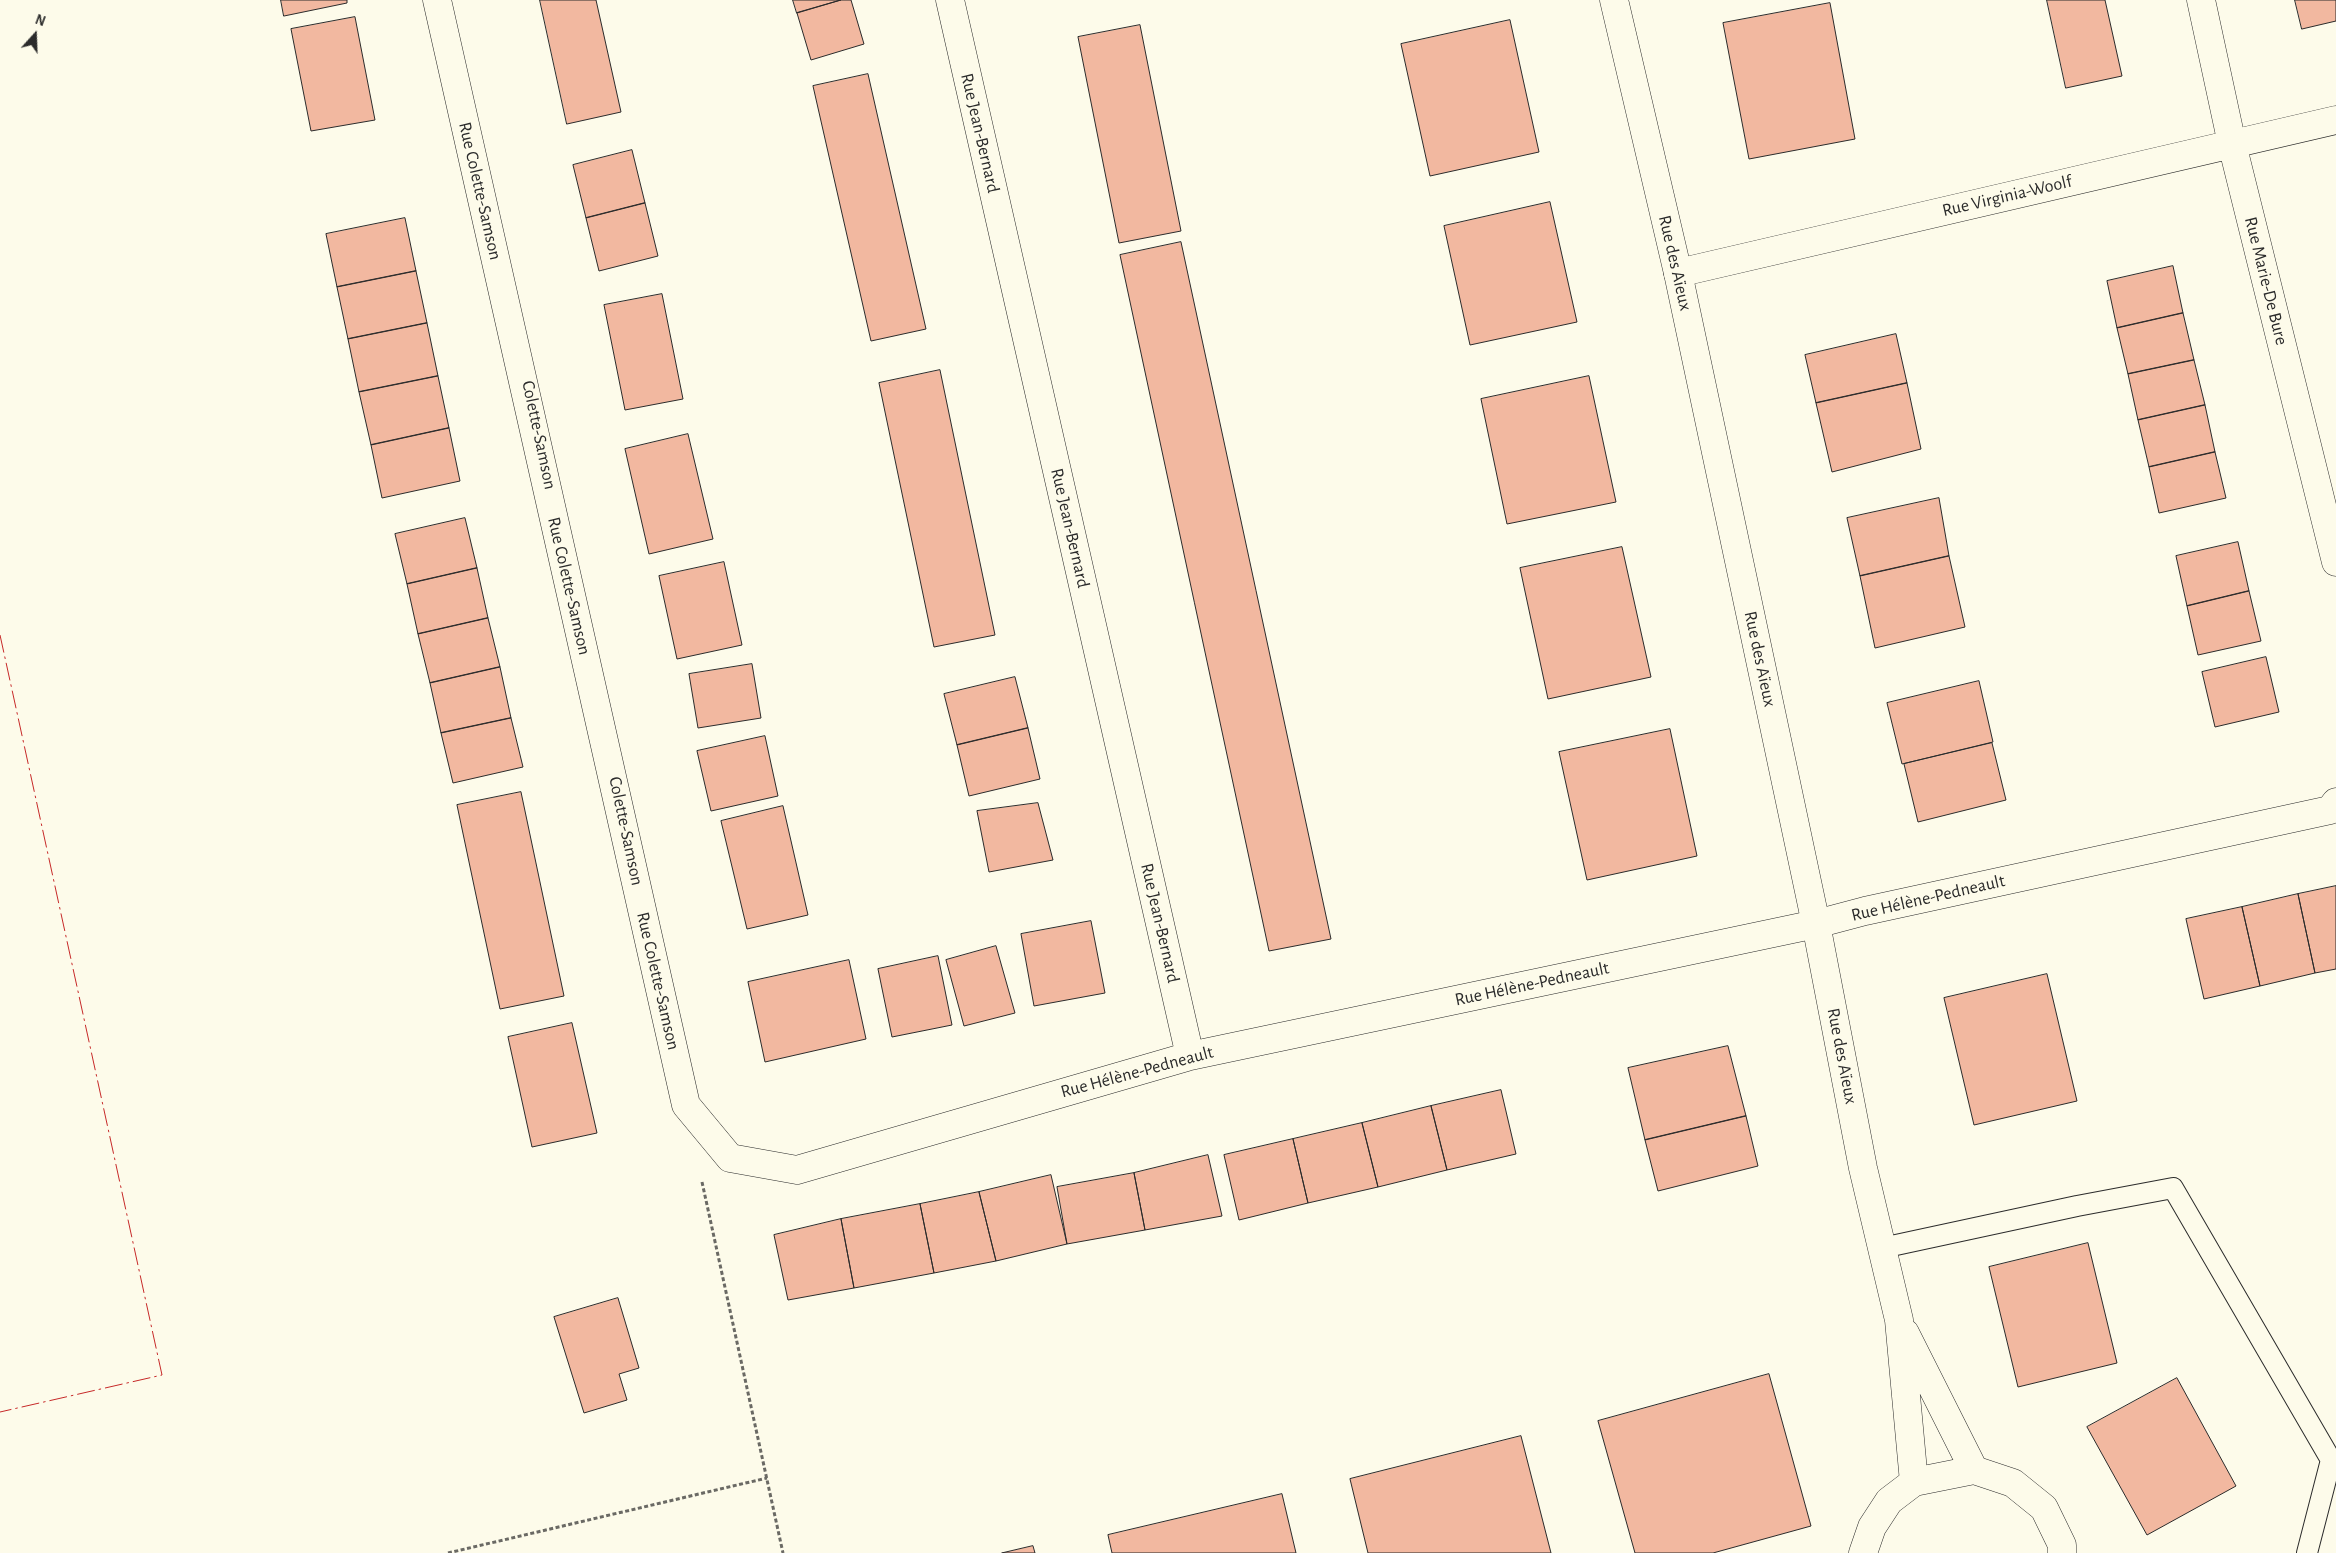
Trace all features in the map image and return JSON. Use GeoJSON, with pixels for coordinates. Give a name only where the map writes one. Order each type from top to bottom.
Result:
{"type":"FeatureCollection","features":[{"type":"Feature","properties":{"kind":"street","name":"Rue Colette-Samson"},"geometry":{"type":"LineString","coordinates":[[437,0],[686,1105],[730,1158]]}},
{"type":"Feature","properties":{"kind":"street","name":"Colette-Samson"},"geometry":{"type":"LineString","coordinates":[[444,0],[686,1105]]}},
{"type":"Feature","properties":{"kind":"street","name":"Rue Jean-Bernard"},"geometry":{"type":"LineString","coordinates":[[950,0],[1190,1056]]}},
{"type":"Feature","properties":{"kind":"street","name":"Rue des Aïeux"},"geometry":{"type":"LineString","coordinates":[[1614,0],[1678,273],[1816,924],[1863,1168],[1899,1320],[1914,1482]]}},
{"type":"Feature","properties":{"kind":"street","name":"Rue Marie-De Bure"},"geometry":{"type":"LineString","coordinates":[[2201,0],[2232,144],[2336,562]]}},
{"type":"Feature","properties":{"kind":"street","name":"Rue Virginia-Woolf"},"geometry":{"type":"LineString","coordinates":[[1678,273],[2336,120]]}},
{"type":"Feature","properties":{"kind":"street","name":"Rue Hélène-Pedneault"},"geometry":{"type":"LineString","coordinates":[[730,1158],[797,1170],[1190,1056],[1816,924],[1866,911],[2330,810],[2336,802]]}},
{"type":"Feature","properties":{"kind":"street","name":"Rue des Aïeux"},"geometry":{"type":"LineString","coordinates":[[1899,1320],[1974,1470]]}},
{"type":"Feature","properties":{"kind":"street"},"geometry":{"type":"LineString","coordinates":[[1863,1553],[1872,1527],[1889,1501],[1914,1482],[1974,1470],[2012,1483],[2044,1508],[2062,1545],[2062,1553]]}},
{"type":"Feature","properties":{"kind":"lane"},"geometry":{"type":"LineString","coordinates":[[1882,1248],[2077,1206],[2173,1188],[2331,1460],[2307,1553]]}},
{"type":"Feature","properties":{"kind":"path"},"geometry":{"type":"LineString","coordinates":[[704,1126],[702,1186],[783,1553]]}},
{"type":"Feature","properties":{"kind":"path"},"geometry":{"type":"LineString","coordinates":[[448,1553],[767,1478]]}},
{"type":"Feature","properties":{"kind":"building"},"geometry":{"type":"Polygon","coordinates":[[[281,0],[347,0],[347,3],[284,16],[281,0]]]}},
{"type":"Feature","properties":{"kind":"building"},"geometry":{"type":"Polygon","coordinates":[[[540,0],[596,0],[621,112],[567,124],[540,0]]]}},
{"type":"Feature","properties":{"kind":"building"},"geometry":{"type":"Polygon","coordinates":[[[793,0],[841,0],[797,13],[793,0]]]}},
{"type":"Feature","properties":{"kind":"building"},"geometry":{"type":"Polygon","coordinates":[[[841,0],[851,0],[864,44],[811,60],[797,13],[841,0]]]}},
{"type":"Feature","properties":{"kind":"building"},"geometry":{"type":"Polygon","coordinates":[[[2047,0],[2105,0],[2122,76],[2066,88],[2047,0]]]}},
{"type":"Feature","properties":{"kind":"building"},"geometry":{"type":"Polygon","coordinates":[[[2295,0],[2336,0],[2336,21],[2302,29],[2295,0]]]}},
{"type":"Feature","properties":{"kind":"building"},"geometry":{"type":"Polygon","coordinates":[[[1830,3],[1855,139],[1749,159],[1723,23],[1830,3]]]}},
{"type":"Feature","properties":{"kind":"building"},"geometry":{"type":"Polygon","coordinates":[[[355,17],[375,120],[311,131],[291,29],[355,17]]]}},
{"type":"Feature","properties":{"kind":"building"},"geometry":{"type":"Polygon","coordinates":[[[1510,20],[1539,152],[1430,176],[1401,44],[1510,20]]]}},
{"type":"Feature","properties":{"kind":"building"},"geometry":{"type":"Polygon","coordinates":[[[1140,25],[1181,231],[1119,243],[1078,37],[1140,25]]]}},
{"type":"Feature","properties":{"kind":"building"},"geometry":{"type":"Polygon","coordinates":[[[868,74],[926,329],[871,341],[813,86],[868,74]]]}},
{"type":"Feature","properties":{"kind":"building"},"geometry":{"type":"Polygon","coordinates":[[[632,150],[645,203],[586,218],[573,165],[632,150]]]}},
{"type":"Feature","properties":{"kind":"building"},"geometry":{"type":"Polygon","coordinates":[[[1550,202],[1577,322],[1470,345],[1444,226],[1550,202]]]}},
{"type":"Feature","properties":{"kind":"building"},"geometry":{"type":"Polygon","coordinates":[[[645,203],[658,256],[599,271],[586,218],[645,203]]]}},
{"type":"Feature","properties":{"kind":"building"},"geometry":{"type":"Polygon","coordinates":[[[405,218],[416,271],[337,287],[326,234],[405,218]]]}},
{"type":"Feature","properties":{"kind":"building"},"geometry":{"type":"Polygon","coordinates":[[[1181,242],[1331,939],[1269,951],[1120,255],[1181,242]]]}},
{"type":"Feature","properties":{"kind":"building"},"geometry":{"type":"Polygon","coordinates":[[[2173,266],[2183,313],[2117,328],[2107,281],[2173,266]]]}},
{"type":"Feature","properties":{"kind":"building"},"geometry":{"type":"Polygon","coordinates":[[[416,271],[427,323],[348,339],[337,287],[416,271]]]}},
{"type":"Feature","properties":{"kind":"building"},"geometry":{"type":"Polygon","coordinates":[[[662,294],[683,399],[625,410],[604,305],[662,294]]]}},
{"type":"Feature","properties":{"kind":"building"},"geometry":{"type":"Polygon","coordinates":[[[2183,313],[2194,360],[2128,374],[2117,328],[2183,313]]]}},
{"type":"Feature","properties":{"kind":"building"},"geometry":{"type":"Polygon","coordinates":[[[427,323],[438,376],[359,392],[348,339],[427,323]]]}},
{"type":"Feature","properties":{"kind":"building"},"geometry":{"type":"Polygon","coordinates":[[[1896,334],[1907,383],[1816,403],[1805,355],[1896,334]]]}},
{"type":"Feature","properties":{"kind":"building"},"geometry":{"type":"Polygon","coordinates":[[[2194,360],[2205,405],[2138,420],[2128,374],[2194,360]]]}},
{"type":"Feature","properties":{"kind":"building"},"geometry":{"type":"Polygon","coordinates":[[[940,370],[995,635],[934,647],[879,383],[940,370]]]}},
{"type":"Feature","properties":{"kind":"building"},"geometry":{"type":"Polygon","coordinates":[[[438,376],[449,428],[371,445],[359,392],[438,376]]]}},
{"type":"Feature","properties":{"kind":"building"},"geometry":{"type":"Polygon","coordinates":[[[1589,376],[1616,502],[1507,524],[1481,399],[1589,376]]]}},
{"type":"Feature","properties":{"kind":"building"},"geometry":{"type":"Polygon","coordinates":[[[1907,383],[1921,449],[1832,472],[1816,403],[1907,383]]]}},
{"type":"Feature","properties":{"kind":"building"},"geometry":{"type":"Polygon","coordinates":[[[2205,405],[2215,452],[2149,467],[2138,420],[2205,405]]]}},
{"type":"Feature","properties":{"kind":"building"},"geometry":{"type":"Polygon","coordinates":[[[449,428],[460,481],[382,498],[371,445],[449,428]]]}},
{"type":"Feature","properties":{"kind":"building"},"geometry":{"type":"Polygon","coordinates":[[[688,434],[713,539],[649,554],[625,449],[688,434]]]}},
{"type":"Feature","properties":{"kind":"building"},"geometry":{"type":"Polygon","coordinates":[[[2215,452],[2226,498],[2159,513],[2149,467],[2215,452]]]}},
{"type":"Feature","properties":{"kind":"building"},"geometry":{"type":"Polygon","coordinates":[[[1939,498],[1949,556],[1860,576],[1847,518],[1939,498]]]}},
{"type":"Feature","properties":{"kind":"building"},"geometry":{"type":"Polygon","coordinates":[[[465,518],[477,568],[407,584],[395,534],[465,518]]]}},
{"type":"Feature","properties":{"kind":"building"},"geometry":{"type":"Polygon","coordinates":[[[2238,542],[2249,591],[2187,606],[2176,556],[2238,542]]]}},
{"type":"Feature","properties":{"kind":"building"},"geometry":{"type":"Polygon","coordinates":[[[1622,547],[1651,677],[1548,699],[1520,568],[1622,547]]]}},
{"type":"Feature","properties":{"kind":"building"},"geometry":{"type":"Polygon","coordinates":[[[1949,556],[1965,627],[1875,648],[1860,576],[1949,556]]]}},
{"type":"Feature","properties":{"kind":"building"},"geometry":{"type":"Polygon","coordinates":[[[724,562],[742,645],[677,659],[659,576],[724,562]]]}},
{"type":"Feature","properties":{"kind":"building"},"geometry":{"type":"Polygon","coordinates":[[[477,568],[488,618],[418,634],[407,584],[477,568]]]}},
{"type":"Feature","properties":{"kind":"building"},"geometry":{"type":"Polygon","coordinates":[[[2249,591],[2261,641],[2198,655],[2187,606],[2249,591]]]}},
{"type":"Feature","properties":{"kind":"building"},"geometry":{"type":"Polygon","coordinates":[[[488,618],[500,667],[430,683],[418,634],[488,618]]]}},
{"type":"Feature","properties":{"kind":"building"},"geometry":{"type":"Polygon","coordinates":[[[2266,657],[2279,712],[2215,727],[2202,672],[2266,657]]]}},
{"type":"Feature","properties":{"kind":"building"},"geometry":{"type":"Polygon","coordinates":[[[752,664],[761,718],[698,728],[689,674],[752,664]]]}},
{"type":"Feature","properties":{"kind":"building"},"geometry":{"type":"Polygon","coordinates":[[[500,667],[511,718],[441,733],[430,683],[500,667]]]}},
{"type":"Feature","properties":{"kind":"building"},"geometry":{"type":"Polygon","coordinates":[[[1015,677],[1028,728],[957,745],[944,694],[1015,677]]]}},
{"type":"Feature","properties":{"kind":"building"},"geometry":{"type":"Polygon","coordinates":[[[1979,681],[1993,742],[1902,764],[1887,703],[1979,681]]]}},
{"type":"Feature","properties":{"kind":"building"},"geometry":{"type":"Polygon","coordinates":[[[511,718],[523,767],[453,783],[441,733],[511,718]]]}},
{"type":"Feature","properties":{"kind":"building"},"geometry":{"type":"Polygon","coordinates":[[[1028,728],[1040,779],[969,796],[957,745],[1028,728]]]}},
{"type":"Feature","properties":{"kind":"building"},"geometry":{"type":"Polygon","coordinates":[[[1670,729],[1697,856],[1587,880],[1559,752],[1670,729]]]}},
{"type":"Feature","properties":{"kind":"building"},"geometry":{"type":"Polygon","coordinates":[[[765,736],[778,796],[711,811],[697,751],[765,736]]]}},
{"type":"Feature","properties":{"kind":"building"},"geometry":{"type":"Polygon","coordinates":[[[1992,743],[2006,800],[1918,822],[1904,764],[1992,743]]]}},
{"type":"Feature","properties":{"kind":"building"},"geometry":{"type":"Polygon","coordinates":[[[521,792],[564,996],[500,1009],[457,805],[521,792]]]}},
{"type":"Feature","properties":{"kind":"building"},"geometry":{"type":"Polygon","coordinates":[[[1038,803],[1053,860],[989,872],[977,811],[1038,803]]]}},
{"type":"Feature","properties":{"kind":"building"},"geometry":{"type":"Polygon","coordinates":[[[783,806],[808,915],[747,929],[721,821],[783,806]]]}},
{"type":"Feature","properties":{"kind":"building"},"geometry":{"type":"Polygon","coordinates":[[[2336,886],[2336,969],[2315,973],[2298,894],[2336,886]]]}},
{"type":"Feature","properties":{"kind":"building"},"geometry":{"type":"Polygon","coordinates":[[[2298,894],[2315,973],[2260,986],[2242,907],[2298,894]]]}},
{"type":"Feature","properties":{"kind":"building"},"geometry":{"type":"Polygon","coordinates":[[[2242,907],[2260,986],[2204,999],[2186,919],[2242,907]]]}},
{"type":"Feature","properties":{"kind":"building"},"geometry":{"type":"Polygon","coordinates":[[[1091,921],[1105,993],[1034,1006],[1021,934],[1091,921]]]}},
{"type":"Feature","properties":{"kind":"building"},"geometry":{"type":"Polygon","coordinates":[[[996,946],[1015,1013],[964,1026],[946,960],[996,946]]]}},
{"type":"Feature","properties":{"kind":"building"},"geometry":{"type":"Polygon","coordinates":[[[938,956],[952,1025],[892,1037],[878,969],[938,956]]]}},
{"type":"Feature","properties":{"kind":"building"},"geometry":{"type":"Polygon","coordinates":[[[849,960],[866,1039],[765,1062],[748,982],[849,960]]]}},
{"type":"Feature","properties":{"kind":"building"},"geometry":{"type":"Polygon","coordinates":[[[2047,974],[2077,1101],[1974,1125],[1944,998],[2047,974]]]}},
{"type":"Feature","properties":{"kind":"building"},"geometry":{"type":"Polygon","coordinates":[[[572,1023],[597,1133],[532,1147],[508,1037],[572,1023]]]}},
{"type":"Feature","properties":{"kind":"building"},"geometry":{"type":"Polygon","coordinates":[[[1728,1046],[1746,1116],[1645,1140],[1628,1068],[1728,1046]]]}},
{"type":"Feature","properties":{"kind":"building"},"geometry":{"type":"Polygon","coordinates":[[[1501,1090],[1516,1154],[1447,1170],[1431,1106],[1501,1090]]]}},
{"type":"Feature","properties":{"kind":"building"},"geometry":{"type":"Polygon","coordinates":[[[1431,1106],[1447,1170],[1378,1187],[1362,1123],[1431,1106]]]}},
{"type":"Feature","properties":{"kind":"building"},"geometry":{"type":"Polygon","coordinates":[[[1746,1116],[1758,1166],[1658,1191],[1645,1140],[1746,1116]]]}},
{"type":"Feature","properties":{"kind":"building"},"geometry":{"type":"Polygon","coordinates":[[[1362,1123],[1378,1187],[1308,1203],[1293,1139],[1362,1123]]]}},
{"type":"Feature","properties":{"kind":"building"},"geometry":{"type":"Polygon","coordinates":[[[1293,1139],[1308,1203],[1239,1220],[1224,1155],[1293,1139]]]}},
{"type":"Feature","properties":{"kind":"building"},"geometry":{"type":"Polygon","coordinates":[[[1208,1155],[1222,1216],[1145,1230],[1134,1173],[1208,1155]]]}},
{"type":"Feature","properties":{"kind":"building"},"geometry":{"type":"Polygon","coordinates":[[[1134,1173],[1145,1230],[1067,1244],[1057,1187],[1134,1173]]]}},
{"type":"Feature","properties":{"kind":"building"},"geometry":{"type":"Polygon","coordinates":[[[1051,1175],[1067,1244],[996,1261],[979,1192],[1051,1175]]]}},
{"type":"Feature","properties":{"kind":"building"},"geometry":{"type":"Polygon","coordinates":[[[979,1192],[996,1261],[934,1273],[920,1204],[979,1192]]]}},
{"type":"Feature","properties":{"kind":"building"},"geometry":{"type":"Polygon","coordinates":[[[920,1204],[934,1273],[854,1288],[841,1219],[920,1204]]]}},
{"type":"Feature","properties":{"kind":"building"},"geometry":{"type":"Polygon","coordinates":[[[841,1219],[854,1288],[788,1300],[774,1235],[841,1219]]]}},
{"type":"Feature","properties":{"kind":"building"},"geometry":{"type":"Polygon","coordinates":[[[2088,1243],[2117,1363],[2018,1387],[1989,1267],[2088,1243]]]}},
{"type":"Feature","properties":{"kind":"building"},"geometry":{"type":"Polygon","coordinates":[[[618,1298],[639,1368],[619,1374],[627,1400],[584,1413],[554,1317],[618,1298]]]}},
{"type":"Feature","properties":{"kind":"building"},"geometry":{"type":"Polygon","coordinates":[[[1769,1374],[1811,1526],[1713,1553],[1635,1553],[1598,1421],[1769,1374]]]}},
{"type":"Feature","properties":{"kind":"building"},"geometry":{"type":"Polygon","coordinates":[[[2177,1378],[2236,1486],[2147,1535],[2087,1427],[2177,1378]]]}},
{"type":"Feature","properties":{"kind":"building"},"geometry":{"type":"Polygon","coordinates":[[[1521,1436],[1551,1553],[1368,1553],[1350,1479],[1521,1436]]]}},
{"type":"Feature","properties":{"kind":"building"},"geometry":{"type":"Polygon","coordinates":[[[1282,1494],[1296,1553],[1112,1553],[1108,1535],[1282,1494]]]}},
{"type":"Feature","properties":{"kind":"building"},"geometry":{"type":"Polygon","coordinates":[[[1033,1546],[1035,1553],[1002,1553],[1033,1546]]]}},
{"type":"Feature","properties":{"kind":"power"},"geometry":{"type":"LineString","coordinates":[[0,635],[162,1375],[0,1412]]}}]}
